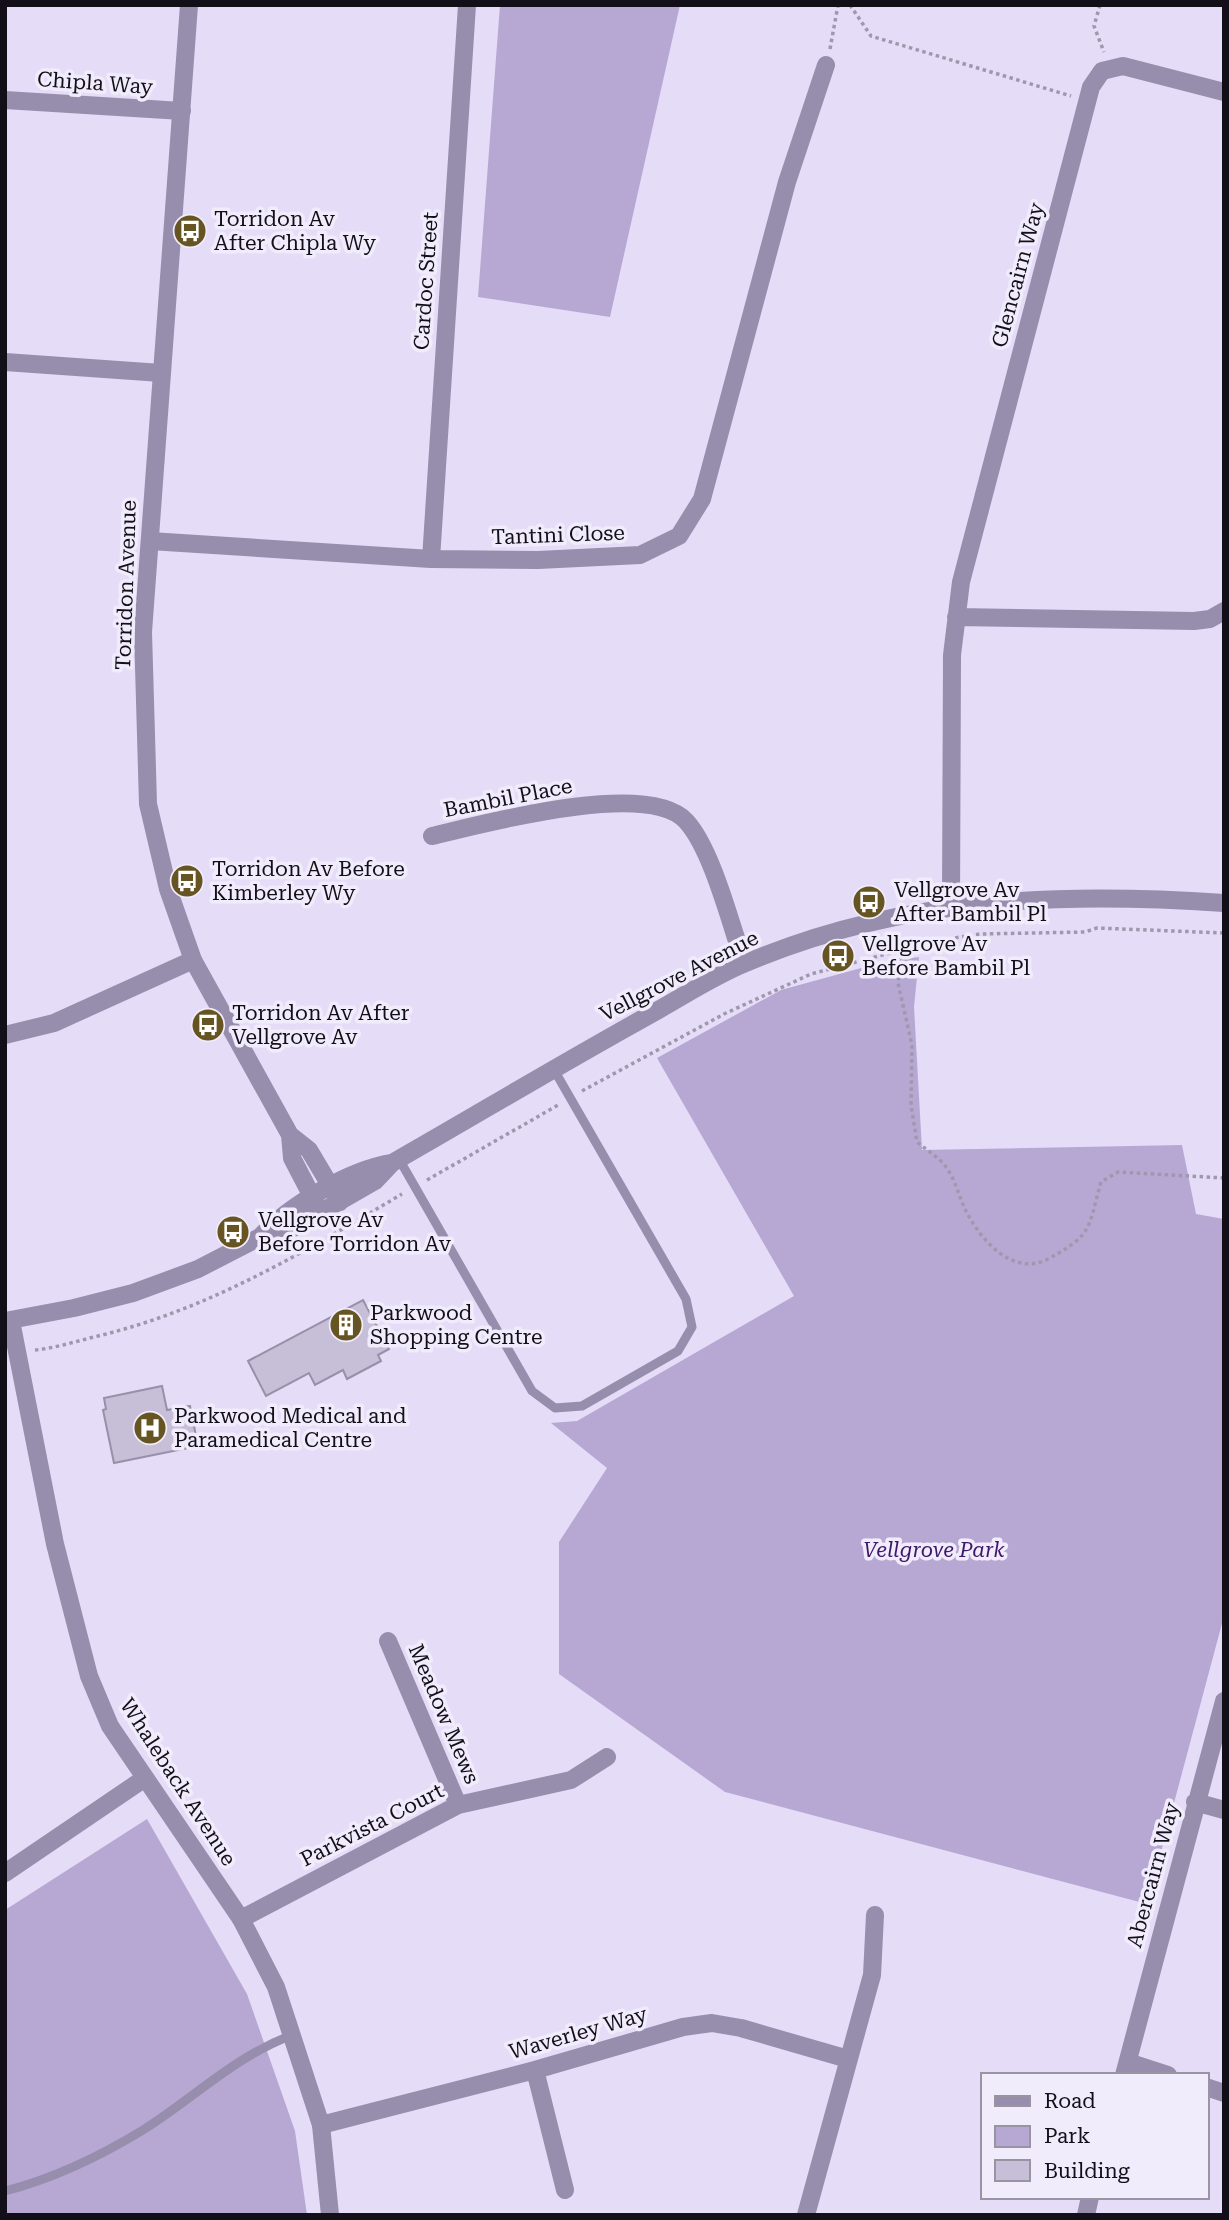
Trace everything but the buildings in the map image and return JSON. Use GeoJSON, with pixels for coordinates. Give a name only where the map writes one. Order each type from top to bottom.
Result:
{"type":"FeatureCollection","features":[{"type":"Feature","properties":{"kind":"street","name":"Torridon Avenue"},"geometry":{"type":"LineString","coordinates":[[189,5],[143,632],[148,804],[168,889],[193,960],[290,1135],[309,1150],[335,1194]]}},
{"type":"Feature","properties":{"kind":"street","name":"Cardoc Street"},"geometry":{"type":"LineString","coordinates":[[431,559],[467,5]]}},
{"type":"Feature","properties":{"kind":"street","name":"Tantini Close"},"geometry":{"type":"LineString","coordinates":[[150,541],[431,559],[538,560],[640,555],[679,536],[702,499],[787,182],[826,65]]}},
{"type":"Feature","properties":{"kind":"street"},"geometry":{"type":"LineString","coordinates":[[1110,67],[1123,66],[1224,92]]}},
{"type":"Feature","properties":{"kind":"street","name":"Glencairn Way"},"geometry":{"type":"LineString","coordinates":[[951,905],[951,655],[961,582],[1087,100],[1097,75],[1110,67]]}},
{"type":"Feature","properties":{"kind":"street","name":"Chipla Way"},"geometry":{"type":"LineString","coordinates":[[5,100],[182,111]]}},
{"type":"Feature","properties":{"kind":"street"},"geometry":{"type":"LineString","coordinates":[[5,362],[160,373]]}},
{"type":"Feature","properties":{"kind":"street"},"geometry":{"type":"LineString","coordinates":[[956,617],[1194,621],[1210,619],[1224,611]]}},
{"type":"Feature","properties":{"kind":"street","name":"Bambil Place"},"geometry":{"type":"LineString","coordinates":[[432,836],[555,808],[659,806],[685,819],[701,843],[744,963]]}},
{"type":"Feature","properties":{"kind":"street","name":"Vellgrove Avenue"},"geometry":{"type":"LineString","coordinates":[[8,1321],[133,1293],[198,1269],[260,1237],[288,1230],[317,1205],[335,1194],[375,1181],[396,1161],[553,1068],[744,963],[820,935],[951,905],[1051,898],[1149,898],[1224,903]]}},
{"type":"Feature","properties":{"kind":"street"},"geometry":{"type":"LineString","coordinates":[[5,1035],[54,1023],[193,960]]}},
{"type":"Feature","properties":{"kind":"street","name":"Torridon Avenue"},"geometry":{"type":"LineString","coordinates":[[290,1135],[292,1157],[317,1205]]}},
{"type":"Feature","properties":{"kind":"street","name":"Whaleback Avenue"},"geometry":{"type":"LineString","coordinates":[[8,1321],[55,1544],[89,1676],[110,1726],[241,1919],[276,1987],[321,2125],[330,2215]]}},
{"type":"Feature","properties":{"kind":"street","name":"Meadow Mews"},"geometry":{"type":"LineString","coordinates":[[388,1641],[458,1805]]}},
{"type":"Feature","properties":{"kind":"street","name":"Abercairn Way"},"geometry":{"type":"LineString","coordinates":[[1156,2073],[1126,2068],[1224,1701]]}},
{"type":"Feature","properties":{"kind":"street","name":"Parkvista Court"},"geometry":{"type":"LineString","coordinates":[[241,1919],[458,1805],[571,1780],[607,1757]]}},
{"type":"Feature","properties":{"kind":"street"},"geometry":{"type":"LineString","coordinates":[[5,1873],[145,1778]]}},
{"type":"Feature","properties":{"kind":"street"},"geometry":{"type":"LineString","coordinates":[[1195,1802],[1224,1810]]}},
{"type":"Feature","properties":{"kind":"street"},"geometry":{"type":"LineString","coordinates":[[806,2215],[872,1975],[875,1915]]}},
{"type":"Feature","properties":{"kind":"street","name":"Waverley Way"},"geometry":{"type":"LineString","coordinates":[[321,2125],[535,2070],[683,2027],[712,2023],[741,2028],[848,2059]]}},
{"type":"Feature","properties":{"kind":"street"},"geometry":{"type":"LineString","coordinates":[[535,2070],[565,2190]]}},
{"type":"Feature","properties":{"kind":"lane"},"geometry":{"type":"LineString","coordinates":[[396,1161],[416,1187],[532,1391],[555,1408],[582,1406],[678,1351],[692,1327],[686,1299],[553,1068]]}},
{"type":"Feature","properties":{"kind":"lane"},"geometry":{"type":"LineString","coordinates":[[5,2191],[30,2185],[143,2130],[256,2049],[293,2035]]}},
{"type":"Feature","properties":{"kind":"path"},"geometry":{"type":"LineString","coordinates":[[826,65],[838,5]]}},
{"type":"Feature","properties":{"kind":"path"},"geometry":{"type":"LineString","coordinates":[[850,5],[871,36],[1087,100]]}},
{"type":"Feature","properties":{"kind":"path"},"geometry":{"type":"LineString","coordinates":[[1100,5],[1094,26],[1110,67]]}},
{"type":"Feature","properties":{"kind":"path"},"geometry":{"type":"LineString","coordinates":[[15,1352],[42,1349],[137,1326],[185,1310],[240,1286],[316,1246],[571,1098],[724,1014],[811,974],[902,949],[979,934],[1085,932],[1097,928],[1224,933]]}},
{"type":"Feature","properties":{"kind":"path"},"geometry":{"type":"LineString","coordinates":[[902,949],[898,982],[912,1045],[911,1105],[917,1142],[944,1164],[967,1212],[997,1251],[1011,1262],[1028,1266],[1042,1262],[1074,1245],[1093,1220],[1101,1182],[1118,1172],[1224,1178]]}},
{"type":"Feature","properties":{"kind":"green space"},"geometry":{"type":"Polygon","coordinates":[[[500,5],[680,5],[610,317],[478,297],[500,5]]]}},
{"type":"Feature","properties":{"kind":"green space","name":"Vellgrove Park"},"geometry":{"type":"Polygon","coordinates":[[[919,957],[914,1007],[922,1150],[1182,1145],[1196,1214],[1224,1219],[1224,1616],[1147,1904],[725,1792],[559,1674],[559,1542],[607,1468],[551,1423],[577,1421],[794,1296],[657,1058],[781,990],[883,962],[919,957]]]}},
{"type":"Feature","properties":{"kind":"green space"},"geometry":{"type":"Polygon","coordinates":[[[147,1819],[247,1994],[295,2131],[307,2215],[5,2215],[5,1910],[147,1819]]]}},
{"type":"Feature","properties":{"kind":"place","name":"Torridon Av After Chipla Wy"},"geometry":{"type":"Point","coordinates":[190,231]}},
{"type":"Feature","properties":{"kind":"place","name":"Torridon Av Before Kimberley Wy"},"geometry":{"type":"Point","coordinates":[187,881]}},
{"type":"Feature","properties":{"kind":"place","name":"Vellgrove Av After Bambil Pl"},"geometry":{"type":"Point","coordinates":[869,902]}},
{"type":"Feature","properties":{"kind":"place","name":"Vellgrove Av Before Bambil Pl"},"geometry":{"type":"Point","coordinates":[838,956]}},
{"type":"Feature","properties":{"kind":"place","name":"Torridon Av After Vellgrove Av"},"geometry":{"type":"Point","coordinates":[208,1025]}},
{"type":"Feature","properties":{"kind":"place","name":"Vellgrove Av Before Torridon Av"},"geometry":{"type":"Point","coordinates":[233,1232]}},
{"type":"Feature","properties":{"kind":"place","name":"Parkwood Shopping Centre"},"geometry":{"type":"Point","coordinates":[346,1325]}},
{"type":"Feature","properties":{"kind":"place","name":"Parkwood Medical and Paramedical Centre"},"geometry":{"type":"Point","coordinates":[150,1428]}}]}
